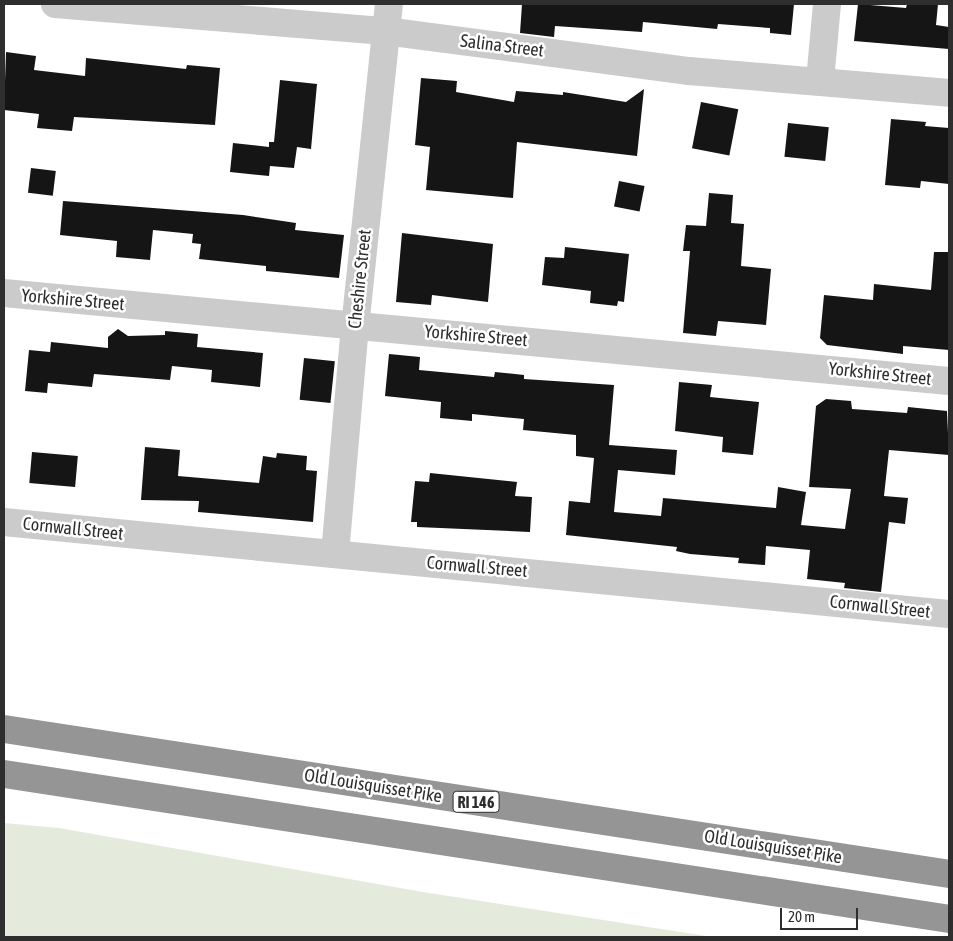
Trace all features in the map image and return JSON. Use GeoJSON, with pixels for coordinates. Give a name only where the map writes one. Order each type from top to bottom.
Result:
{"type":"FeatureCollection","features":[{"type":"Feature","properties":{"kind":"highway","name":"Old Louisquisset Pike"},"geometry":{"type":"LineString","coordinates":[[4,729],[949,874]]}},
{"type":"Feature","properties":{"kind":"highway"},"geometry":{"type":"LineString","coordinates":[[4,774],[949,919]]}},
{"type":"Feature","properties":{"kind":"street","name":"Salina Street"},"geometry":{"type":"LineString","coordinates":[[55,4],[385,31],[689,71],[820,81],[949,94]]}},
{"type":"Feature","properties":{"kind":"street","name":"Cheshire Street"},"geometry":{"type":"LineString","coordinates":[[335,554],[355,327],[389,4]]}},
{"type":"Feature","properties":{"kind":"street"},"geometry":{"type":"LineString","coordinates":[[820,81],[827,4]]}},
{"type":"Feature","properties":{"kind":"street","name":"Yorkshire Street"},"geometry":{"type":"LineString","coordinates":[[4,293],[949,381]]}},
{"type":"Feature","properties":{"kind":"street","name":"Cornwall Street"},"geometry":{"type":"LineString","coordinates":[[4,522],[949,614]]}},
{"type":"Feature","properties":{"kind":"green space"},"geometry":{"type":"Polygon","coordinates":[[[4,823],[59,828],[423,892],[713,937],[4,937],[4,823]]]}},
{"type":"Feature","properties":{"kind":"building"},"geometry":{"type":"Polygon","coordinates":[[[522,4],[794,4],[791,35],[770,33],[770,28],[718,24],[717,29],[643,22],[642,32],[555,26],[554,37],[520,33],[522,4]]]}},
{"type":"Feature","properties":{"kind":"building"},"geometry":{"type":"Polygon","coordinates":[[[858,4],[906,8],[907,4],[938,4],[936,25],[949,27],[949,49],[854,41],[858,4]]]}},
{"type":"Feature","properties":{"kind":"building"},"geometry":{"type":"Polygon","coordinates":[[[6,52],[36,56],[34,70],[85,76],[86,58],[186,69],[187,65],[220,68],[215,125],[74,117],[72,131],[37,128],[39,114],[4,110],[6,52]]]}},
{"type":"Feature","properties":{"kind":"building"},"geometry":{"type":"Polygon","coordinates":[[[421,78],[457,81],[456,92],[514,102],[516,91],[563,95],[563,92],[626,102],[644,89],[637,156],[517,142],[513,198],[426,190],[430,147],[415,145],[421,78]]]}},
{"type":"Feature","properties":{"kind":"building"},"geometry":{"type":"Polygon","coordinates":[[[280,80],[317,84],[311,149],[297,147],[294,168],[270,166],[269,176],[230,172],[233,143],[269,147],[269,142],[274,142],[280,80]]]}},
{"type":"Feature","properties":{"kind":"building"},"geometry":{"type":"Polygon","coordinates":[[[701,102],[738,109],[729,155],[692,148],[701,102]]]}},
{"type":"Feature","properties":{"kind":"building"},"geometry":{"type":"Polygon","coordinates":[[[891,119],[926,122],[925,126],[949,128],[949,184],[921,181],[920,188],[885,185],[891,119]]]}},
{"type":"Feature","properties":{"kind":"building"},"geometry":{"type":"Polygon","coordinates":[[[788,123],[829,127],[825,161],[784,157],[788,123]]]}},
{"type":"Feature","properties":{"kind":"building"},"geometry":{"type":"Polygon","coordinates":[[[31,168],[56,171],[53,196],[28,193],[31,168]]]}},
{"type":"Feature","properties":{"kind":"building"},"geometry":{"type":"Polygon","coordinates":[[[619,181],[645,186],[640,211],[614,207],[619,181]]]}},
{"type":"Feature","properties":{"kind":"building"},"geometry":{"type":"Polygon","coordinates":[[[709,193],[733,195],[731,223],[744,224],[741,266],[771,269],[766,325],[718,321],[716,336],[683,333],[690,251],[683,251],[686,225],[706,226],[709,193]]]}},
{"type":"Feature","properties":{"kind":"building"},"geometry":{"type":"Polygon","coordinates":[[[63,201],[243,215],[296,223],[295,230],[344,235],[339,278],[266,271],[266,266],[199,259],[201,244],[192,243],[193,234],[153,230],[150,260],[116,257],[117,241],[60,235],[63,201]]]}},
{"type":"Feature","properties":{"kind":"building"},"geometry":{"type":"Polygon","coordinates":[[[402,233],[493,244],[488,302],[432,295],[431,305],[396,302],[402,233]]]}},
{"type":"Feature","properties":{"kind":"building"},"geometry":{"type":"Polygon","coordinates":[[[565,247],[629,254],[624,302],[618,301],[617,306],[590,303],[591,291],[542,285],[545,257],[564,258],[565,247]]]}},
{"type":"Feature","properties":{"kind":"building"},"geometry":{"type":"Polygon","coordinates":[[[934,252],[949,252],[949,350],[903,346],[903,354],[827,345],[820,338],[824,295],[873,300],[874,284],[931,290],[934,252]]]}},
{"type":"Feature","properties":{"kind":"building"},"geometry":{"type":"Polygon","coordinates":[[[118,329],[128,336],[165,335],[165,331],[198,334],[197,347],[263,353],[260,387],[211,382],[212,370],[172,366],[170,380],[94,374],[92,387],[48,383],[47,393],[25,391],[29,350],[50,352],[51,342],[108,348],[108,337],[118,329]]]}},
{"type":"Feature","properties":{"kind":"building"},"geometry":{"type":"Polygon","coordinates":[[[389,354],[420,357],[419,370],[494,377],[495,372],[524,375],[524,379],[614,385],[609,445],[677,450],[675,475],[618,470],[614,512],[661,516],[663,498],[776,508],[778,487],[806,492],[801,525],[845,529],[851,489],[809,487],[816,406],[826,399],[851,401],[852,409],[907,413],[908,407],[947,411],[949,455],[889,450],[884,496],[908,498],[905,524],[889,522],[881,592],[844,588],[845,583],[807,579],[810,550],[766,546],[765,565],[738,563],[739,558],[690,554],[676,551],[677,547],[566,535],[569,501],[590,503],[594,458],[576,456],[576,435],[523,430],[524,419],[472,414],[472,421],[440,418],[441,402],[385,396],[389,354]]]}},
{"type":"Feature","properties":{"kind":"building"},"geometry":{"type":"Polygon","coordinates":[[[304,358],[335,361],[330,403],[300,400],[304,358]]]}},
{"type":"Feature","properties":{"kind":"building"},"geometry":{"type":"Polygon","coordinates":[[[679,382],[712,385],[710,397],[759,402],[753,455],[722,452],[723,437],[675,431],[679,382]]]}},
{"type":"Feature","properties":{"kind":"building"},"geometry":{"type":"Polygon","coordinates":[[[145,447],[180,450],[178,476],[259,483],[263,456],[276,458],[277,453],[307,456],[306,470],[317,471],[313,522],[198,512],[199,501],[141,500],[145,447]]]}},
{"type":"Feature","properties":{"kind":"building"},"geometry":{"type":"Polygon","coordinates":[[[32,452],[78,456],[75,487],[29,483],[32,452]]]}},
{"type":"Feature","properties":{"kind":"building"},"geometry":{"type":"Polygon","coordinates":[[[430,473],[517,482],[515,496],[532,497],[530,532],[417,527],[417,522],[411,522],[415,481],[429,482],[430,473]]]}}]}
